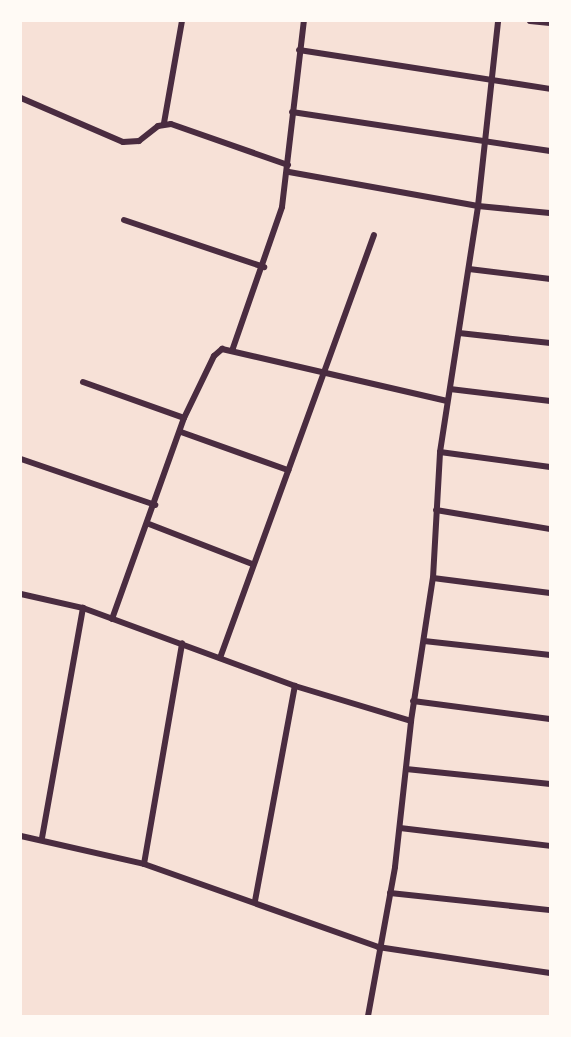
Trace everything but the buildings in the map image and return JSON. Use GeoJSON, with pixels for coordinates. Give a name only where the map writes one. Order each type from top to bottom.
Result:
{"type":"FeatureCollection","features":[{"type":"Feature","properties":{"kind":"street"},"geometry":{"type":"LineString","coordinates":[[21,98],[123,142],[139,141],[164,123],[182,21]]}},
{"type":"Feature","properties":{"kind":"street"},"geometry":{"type":"LineString","coordinates":[[233,348],[264,267],[289,169],[292,112],[304,21]]}},
{"type":"Feature","properties":{"kind":"street"},"geometry":{"type":"LineString","coordinates":[[368,1016],[400,828],[413,701],[433,578],[440,452],[478,206],[489,82],[498,21]]}},
{"type":"Feature","properties":{"kind":"street"},"geometry":{"type":"LineString","coordinates":[[530,21],[550,23]]}},
{"type":"Feature","properties":{"kind":"street"},"geometry":{"type":"LineString","coordinates":[[299,50],[489,82],[550,89]]}},
{"type":"Feature","properties":{"kind":"street"},"geometry":{"type":"LineString","coordinates":[[292,112],[485,144],[550,151]]}},
{"type":"Feature","properties":{"kind":"street"},"geometry":{"type":"LineString","coordinates":[[164,123],[289,169],[478,206],[550,213]]}},
{"type":"Feature","properties":{"kind":"street"},"geometry":{"type":"LineString","coordinates":[[124,220],[264,267]]}},
{"type":"Feature","properties":{"kind":"street"},"geometry":{"type":"LineString","coordinates":[[220,658],[252,564],[374,235]]}},
{"type":"Feature","properties":{"kind":"street"},"geometry":{"type":"LineString","coordinates":[[469,269],[550,279]]}},
{"type":"Feature","properties":{"kind":"street"},"geometry":{"type":"LineString","coordinates":[[459,333],[550,343]]}},
{"type":"Feature","properties":{"kind":"street"},"geometry":{"type":"LineString","coordinates":[[112,618],[149,524],[184,418],[214,356],[222,349],[233,348],[324,373],[447,401]]}},
{"type":"Feature","properties":{"kind":"street"},"geometry":{"type":"LineString","coordinates":[[83,382],[184,418]]}},
{"type":"Feature","properties":{"kind":"street"},"geometry":{"type":"LineString","coordinates":[[450,389],[550,401]]}},
{"type":"Feature","properties":{"kind":"street"},"geometry":{"type":"LineString","coordinates":[[181,432],[288,470]]}},
{"type":"Feature","properties":{"kind":"street"},"geometry":{"type":"LineString","coordinates":[[440,452],[550,467]]}},
{"type":"Feature","properties":{"kind":"street"},"geometry":{"type":"LineString","coordinates":[[21,459],[154,505]]}},
{"type":"Feature","properties":{"kind":"street"},"geometry":{"type":"LineString","coordinates":[[436,510],[550,529]]}},
{"type":"Feature","properties":{"kind":"street"},"geometry":{"type":"LineString","coordinates":[[149,524],[252,564]]}},
{"type":"Feature","properties":{"kind":"street"},"geometry":{"type":"LineString","coordinates":[[433,578],[550,593]]}},
{"type":"Feature","properties":{"kind":"street"},"geometry":{"type":"LineString","coordinates":[[21,594],[83,608],[295,686],[411,721]]}},
{"type":"Feature","properties":{"kind":"street"},"geometry":{"type":"LineString","coordinates":[[42,838],[83,608]]}},
{"type":"Feature","properties":{"kind":"street"},"geometry":{"type":"LineString","coordinates":[[424,641],[550,655]]}},
{"type":"Feature","properties":{"kind":"street"},"geometry":{"type":"LineString","coordinates":[[144,864],[182,643]]}},
{"type":"Feature","properties":{"kind":"street"},"geometry":{"type":"LineString","coordinates":[[255,901],[295,686]]}},
{"type":"Feature","properties":{"kind":"street"},"geometry":{"type":"LineString","coordinates":[[413,701],[550,719]]}},
{"type":"Feature","properties":{"kind":"street"},"geometry":{"type":"LineString","coordinates":[[406,769],[550,784]]}},
{"type":"Feature","properties":{"kind":"street"},"geometry":{"type":"LineString","coordinates":[[400,828],[550,846]]}},
{"type":"Feature","properties":{"kind":"street"},"geometry":{"type":"LineString","coordinates":[[21,836],[42,838],[144,864],[255,901],[378,947],[550,974]]}},
{"type":"Feature","properties":{"kind":"street"},"geometry":{"type":"LineString","coordinates":[[390,893],[550,910]]}}]}
